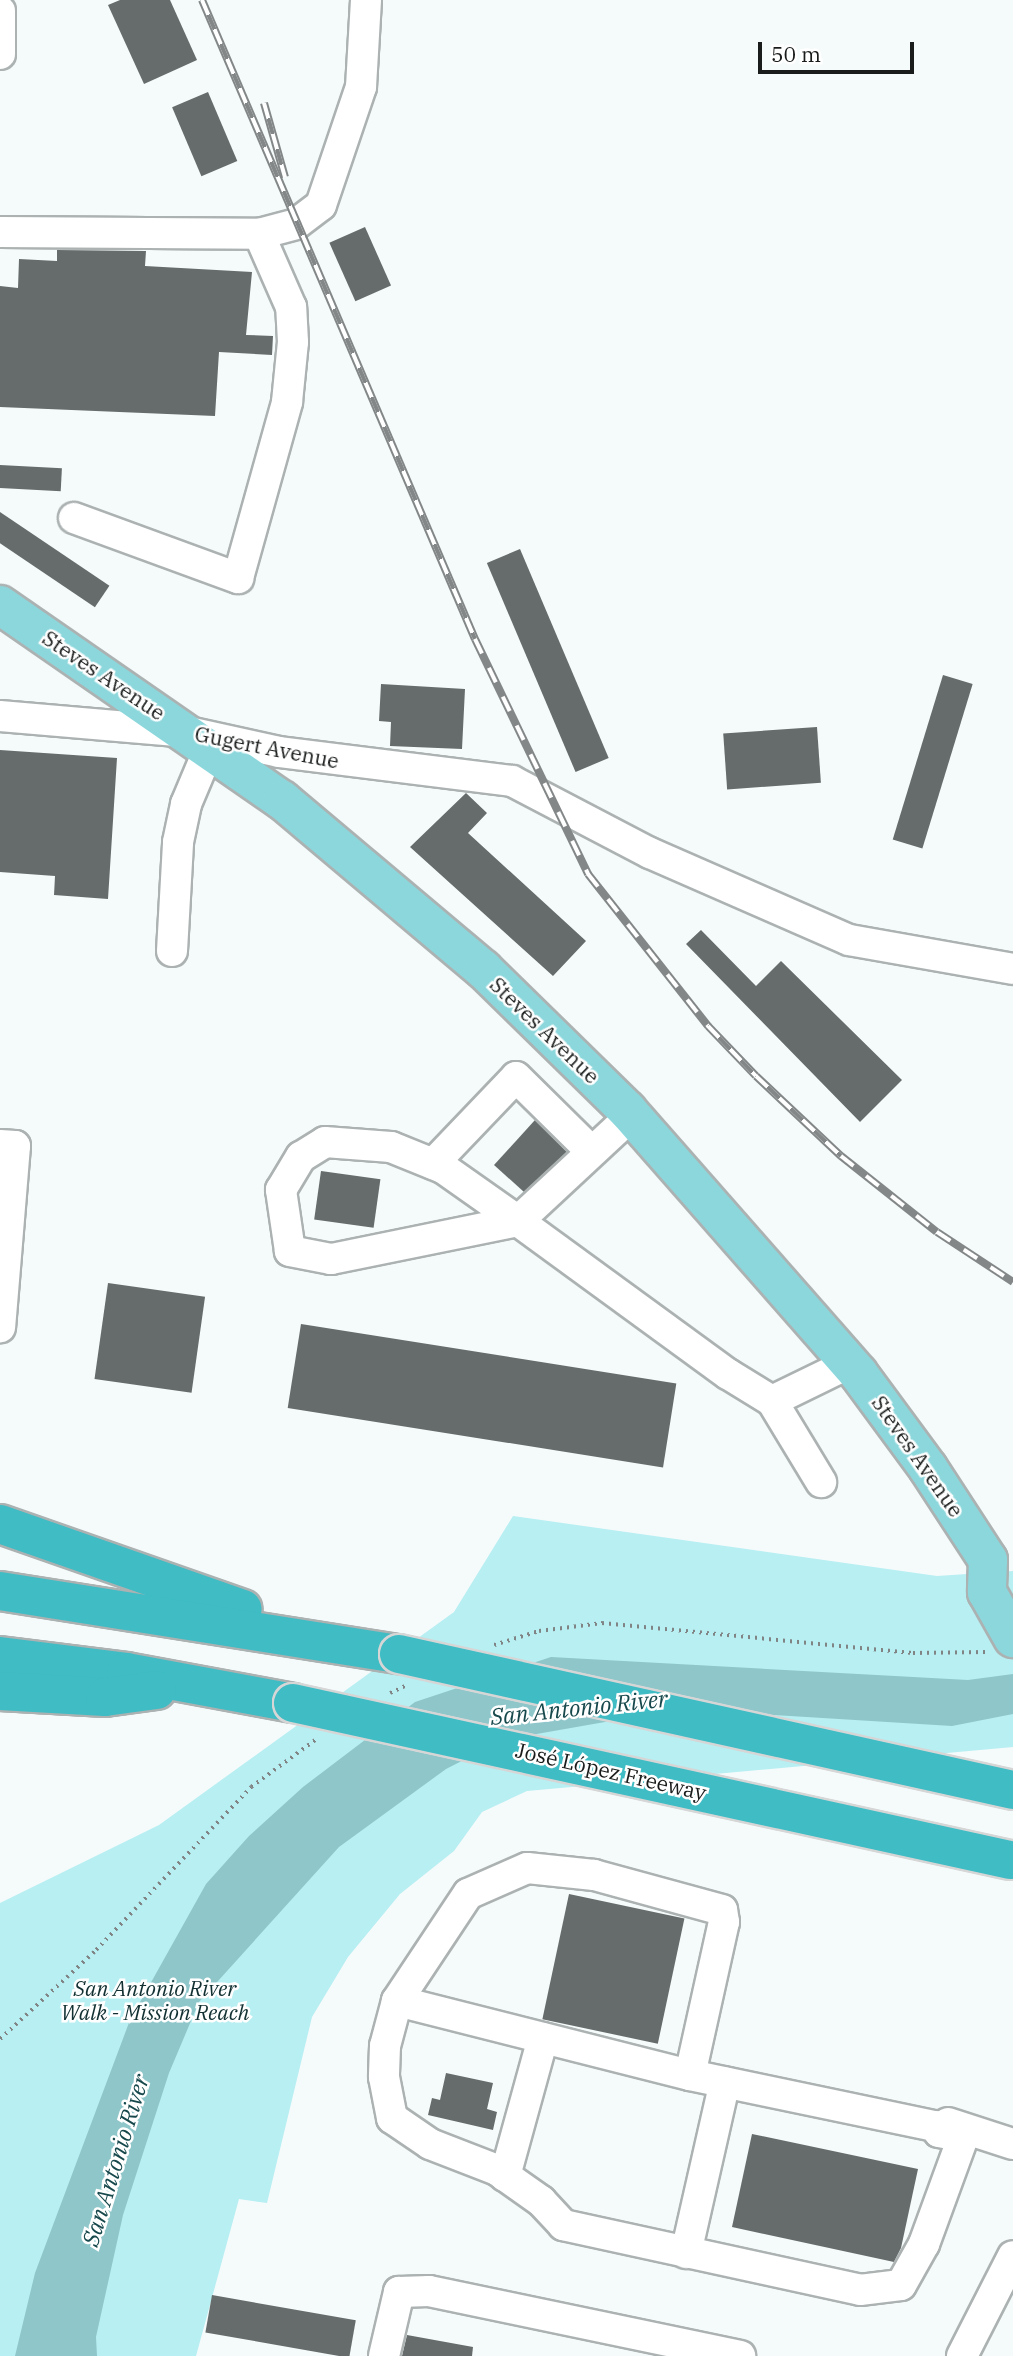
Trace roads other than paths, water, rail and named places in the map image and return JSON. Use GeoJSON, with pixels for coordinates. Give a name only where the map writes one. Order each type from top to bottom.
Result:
{"type":"FeatureCollection","features":[{"type":"Feature","properties":{"kind":"highway"},"geometry":{"type":"LineString","coordinates":[[0,1524],[348,1644]]}},
{"type":"Feature","properties":{"kind":"highway"},"geometry":{"type":"LineString","coordinates":[[0,1591],[399,1654],[1013,1790]]}},
{"type":"Feature","properties":{"kind":"highway","name":"José López Freeway"},"geometry":{"type":"LineString","coordinates":[[0,1656],[197,1685],[293,1703],[1013,1861]]}},
{"type":"Feature","properties":{"kind":"highway"},"geometry":{"type":"LineString","coordinates":[[0,1691],[105,1697],[197,1685]]}},
{"type":"Feature","properties":{"kind":"main road","name":"Steves Avenue"},"geometry":{"type":"LineString","coordinates":[[0,605],[199,739],[357,860],[483,969],[632,1115],[850,1363],[1001,1564],[987,1592],[1006,1626]]}},
{"type":"Feature","properties":{"kind":"street"},"geometry":{"type":"LineString","coordinates":[[0,232],[259,234],[296,224],[321,205],[361,87],[366,0]]}},
{"type":"Feature","properties":{"kind":"street"},"geometry":{"type":"LineString","coordinates":[[0,11],[0,54]]}},
{"type":"Feature","properties":{"kind":"street"},"geometry":{"type":"LineString","coordinates":[[74,518],[238,578],[287,402],[293,342],[291,307],[259,234]]}},
{"type":"Feature","properties":{"kind":"street","name":"Gugert Avenue"},"geometry":{"type":"LineString","coordinates":[[0,716],[199,739],[279,752],[512,781],[650,853],[849,940],[1013,969]]}},
{"type":"Feature","properties":{"kind":"street"},"geometry":{"type":"LineString","coordinates":[[172,951],[178,842],[199,739]]}},
{"type":"Feature","properties":{"kind":"street"},"geometry":{"type":"LineString","coordinates":[[433,1164],[516,1077],[591,1152]]}},
{"type":"Feature","properties":{"kind":"street"},"geometry":{"type":"LineString","coordinates":[[632,1115],[518,1221],[331,1259],[290,1251],[281,1190],[301,1157],[325,1142],[391,1147],[433,1164],[518,1221],[772,1401],[821,1482]]}},
{"type":"Feature","properties":{"kind":"street"},"geometry":{"type":"LineString","coordinates":[[0,1145],[15,1146],[0,1328]]}},
{"type":"Feature","properties":{"kind":"street"},"geometry":{"type":"LineString","coordinates":[[772,1401],[850,1363]]}},
{"type":"Feature","properties":{"kind":"street"},"geometry":{"type":"LineString","coordinates":[[690,2075],[724,1922],[722,1910],[594,1875],[527,1868],[468,1894],[397,2001],[386,2046],[384,2077],[392,2118],[429,2144],[505,2176],[541,2201],[563,2225],[860,2290],[901,2285],[924,2244],[965,2132]]}},
{"type":"Feature","properties":{"kind":"street"},"geometry":{"type":"LineString","coordinates":[[397,2001],[690,2075],[935,2126],[939,2132],[955,2135],[965,2132],[1013,2144]]}},
{"type":"Feature","properties":{"kind":"street"},"geometry":{"type":"LineString","coordinates":[[505,2176],[543,2038]]}},
{"type":"Feature","properties":{"kind":"street"},"geometry":{"type":"LineString","coordinates":[[686,2253],[725,2082]]}},
{"type":"Feature","properties":{"kind":"street"},"geometry":{"type":"LineString","coordinates":[[962,2356],[1013,2256]]}},
{"type":"Feature","properties":{"kind":"street"},"geometry":{"type":"LineString","coordinates":[[384,2356],[399,2292],[429,2291],[740,2356]]}},
{"type":"Feature","properties":{"kind":"water","name":"San Antonio River"},"geometry":{"type":"Polygon","coordinates":[[[551,1657],[968,1680],[1013,1674],[1013,1714],[952,1726],[679,1709],[503,1740],[446,1769],[339,1847],[199,2002],[169,2073],[123,2215],[96,2337],[97,2356],[15,2356],[35,2273],[130,2020],[206,1884],[249,1836],[303,1787],[415,1702],[551,1657]]]}},
{"type":"Feature","properties":{"kind":"railway"},"geometry":{"type":"LineString","coordinates":[[202,0],[475,639],[588,874],[708,1026],[756,1076],[841,1156],[937,1232],[1013,1282]]}},
{"type":"Feature","properties":{"kind":"railway"},"geometry":{"type":"LineString","coordinates":[[264,103],[285,177]]}},
{"type":"Feature","properties":{"kind":"park label","name":"San Antonio River Walk - Mission Reach"},"geometry":{"type":"Point","coordinates":[155,2000]}}]}
